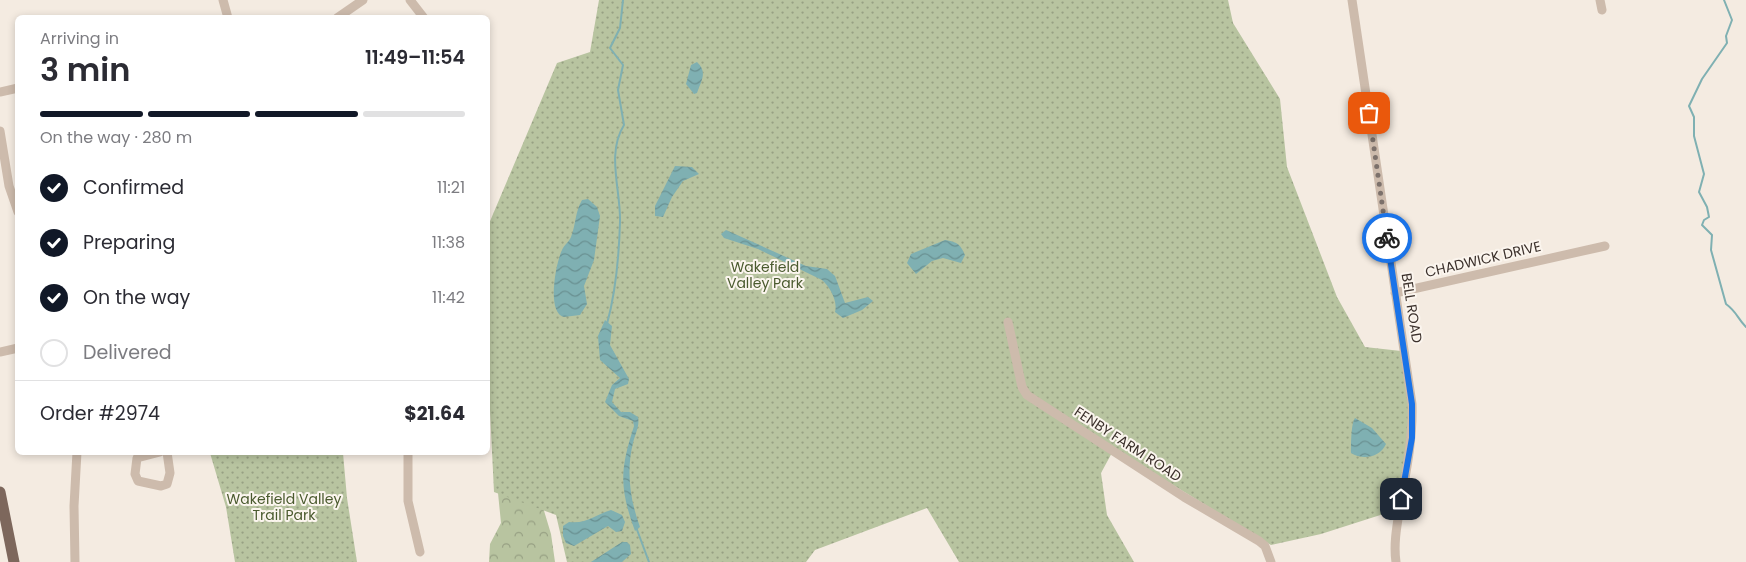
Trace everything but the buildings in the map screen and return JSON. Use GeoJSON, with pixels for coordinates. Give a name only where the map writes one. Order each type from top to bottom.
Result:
{"type":"FeatureCollection","features":[{"type":"Feature","properties":{"kind":"main road"},"geometry":{"type":"LineString","coordinates":[[0,492],[14,562]]}},
{"type":"Feature","properties":{"kind":"street"},"geometry":{"type":"LineString","coordinates":[[223,0],[227,15]]}},
{"type":"Feature","properties":{"kind":"street"},"geometry":{"type":"LineString","coordinates":[[341,15],[363,0]]}},
{"type":"Feature","properties":{"kind":"street"},"geometry":{"type":"LineString","coordinates":[[410,0],[422,15]]}},
{"type":"Feature","properties":{"kind":"street"},"geometry":{"type":"LineString","coordinates":[[1352,1],[1362,0]]}},
{"type":"Feature","properties":{"kind":"street"},"geometry":{"type":"LineString","coordinates":[[1600,0],[1602,10]]}},
{"type":"Feature","properties":{"kind":"street","name":"BELL ROAD"},"geometry":{"type":"LineString","coordinates":[[1352,1],[1409,380],[1413,424],[1397,528],[1396,562]]}},
{"type":"Feature","properties":{"kind":"street"},"geometry":{"type":"LineString","coordinates":[[0,92],[15,89]]}},
{"type":"Feature","properties":{"kind":"street"},"geometry":{"type":"LineString","coordinates":[[0,131],[9,186],[15,203]]}},
{"type":"Feature","properties":{"kind":"street"},"geometry":{"type":"LineString","coordinates":[[9,186],[15,182]]}},
{"type":"Feature","properties":{"kind":"street","name":"CHADWICK DRIVE"},"geometry":{"type":"LineString","coordinates":[[1395,293],[1605,246]]}},
{"type":"Feature","properties":{"kind":"street","name":"FENBY FARM ROAD"},"geometry":{"type":"LineString","coordinates":[[1008,322],[1022,387],[1027,395],[1184,497],[1259,541],[1265,546],[1271,562]]}},
{"type":"Feature","properties":{"kind":"street"},"geometry":{"type":"LineString","coordinates":[[0,352],[15,349]]}},
{"type":"Feature","properties":{"kind":"street"},"geometry":{"type":"LineString","coordinates":[[75,562],[74,506],[77,455]]}},
{"type":"Feature","properties":{"kind":"street"},"geometry":{"type":"LineString","coordinates":[[148,455],[137,458],[135,466],[137,479],[143,483],[165,487],[170,473],[167,455]]}},
{"type":"Feature","properties":{"kind":"street"},"geometry":{"type":"LineString","coordinates":[[408,455],[408,502],[420,552]]}},
{"type":"Feature","properties":{"kind":"green space","name":"Wakefield Valley Park"},"geometry":{"type":"Polygon","coordinates":[[[599,0],[1228,0],[1233,23],[1280,99],[1287,167],[1337,297],[1365,347],[1401,351],[1409,409],[1408,437],[1396,510],[1321,534],[1271,545],[1114,449],[1101,473],[1107,515],[1134,562],[959,562],[927,508],[815,550],[806,562],[567,562],[556,515],[494,492],[490,411],[490,221],[557,63],[590,52],[599,0]]]}},
{"type":"Feature","properties":{"kind":"green space","name":"Wakefield Valley Trail Park"},"geometry":{"type":"Polygon","coordinates":[[[211,455],[343,455],[347,498],[357,562],[235,562],[226,507],[211,455]]]}},
{"type":"Feature","properties":{"kind":"green space"},"geometry":{"type":"Polygon","coordinates":[[[497,483],[542,504],[551,534],[555,562],[489,562],[490,544],[501,523],[497,483]]]}},
{"type":"Feature","properties":{"kind":"water"},"geometry":{"type":"Polygon","coordinates":[[[697,62],[702,69],[703,77],[697,93],[694,94],[686,84],[691,65],[697,62]]]}},
{"type":"Feature","properties":{"kind":"water"},"geometry":{"type":"Polygon","coordinates":[[[675,166],[692,167],[699,174],[683,181],[672,197],[663,217],[655,216],[655,206],[675,166]]]}},
{"type":"Feature","properties":{"kind":"water"},"geometry":{"type":"Polygon","coordinates":[[[588,199],[597,207],[600,216],[594,260],[584,286],[587,304],[580,315],[564,317],[558,313],[555,307],[554,286],[557,265],[563,248],[571,237],[582,200],[588,199]]]}},
{"type":"Feature","properties":{"kind":"water"},"geometry":{"type":"Polygon","coordinates":[[[726,230],[806,266],[827,269],[835,276],[845,303],[868,297],[873,301],[862,310],[843,318],[835,312],[833,294],[822,280],[758,249],[724,238],[721,234],[726,230]]]}},
{"type":"Feature","properties":{"kind":"water"},"geometry":{"type":"Polygon","coordinates":[[[945,240],[955,242],[961,248],[965,255],[961,263],[943,258],[932,261],[916,274],[907,263],[911,254],[945,240]]]}},
{"type":"Feature","properties":{"kind":"water"},"geometry":{"type":"Polygon","coordinates":[[[605,320],[612,326],[610,345],[629,379],[628,384],[615,389],[612,402],[621,412],[630,412],[638,417],[638,427],[633,443],[630,464],[630,485],[640,527],[635,531],[626,502],[623,479],[626,455],[634,426],[633,421],[619,416],[605,402],[612,385],[620,378],[600,360],[598,336],[605,320]]]}},
{"type":"Feature","properties":{"kind":"water"},"geometry":{"type":"Polygon","coordinates":[[[1355,418],[1372,428],[1386,444],[1380,452],[1365,457],[1351,453],[1352,429],[1355,418]]]}},
{"type":"Feature","properties":{"kind":"water"},"geometry":{"type":"Polygon","coordinates":[[[611,510],[622,515],[625,522],[622,531],[616,532],[608,526],[574,546],[566,543],[563,536],[563,526],[569,522],[581,522],[611,510]]]}},
{"type":"Feature","properties":{"kind":"water"},"geometry":{"type":"Polygon","coordinates":[[[622,542],[627,542],[630,545],[631,554],[622,562],[591,562],[622,542]]]}},
{"type":"Feature","properties":{"kind":"waterway"},"geometry":{"type":"LineString","coordinates":[[607,324],[615,286],[620,235],[620,210],[615,160],[616,148],[624,125],[618,90],[623,65],[610,48],[620,28],[623,0]]}},
{"type":"Feature","properties":{"kind":"waterway"},"geometry":{"type":"LineString","coordinates":[[1724,0],[1732,20],[1726,36],[1727,43],[1702,79],[1689,106],[1694,117],[1694,136],[1704,174],[1699,192],[1707,207],[1709,217],[1704,220],[1702,225],[1712,235],[1711,250],[1726,304],[1746,327]]}},
{"type":"Feature","properties":{"kind":"waterway"},"geometry":{"type":"LineString","coordinates":[[636,527],[649,562]]}},
{"type":"Feature","properties":{"kind":"way so far"},"geometry":{"type":"LineString","coordinates":[[1369,113],[1387,238]]}},
{"type":"Feature","properties":{"kind":"route"},"geometry":{"type":"LineString","coordinates":[[1387,238],[1412,404],[1412,438],[1401,499]]}}]}
